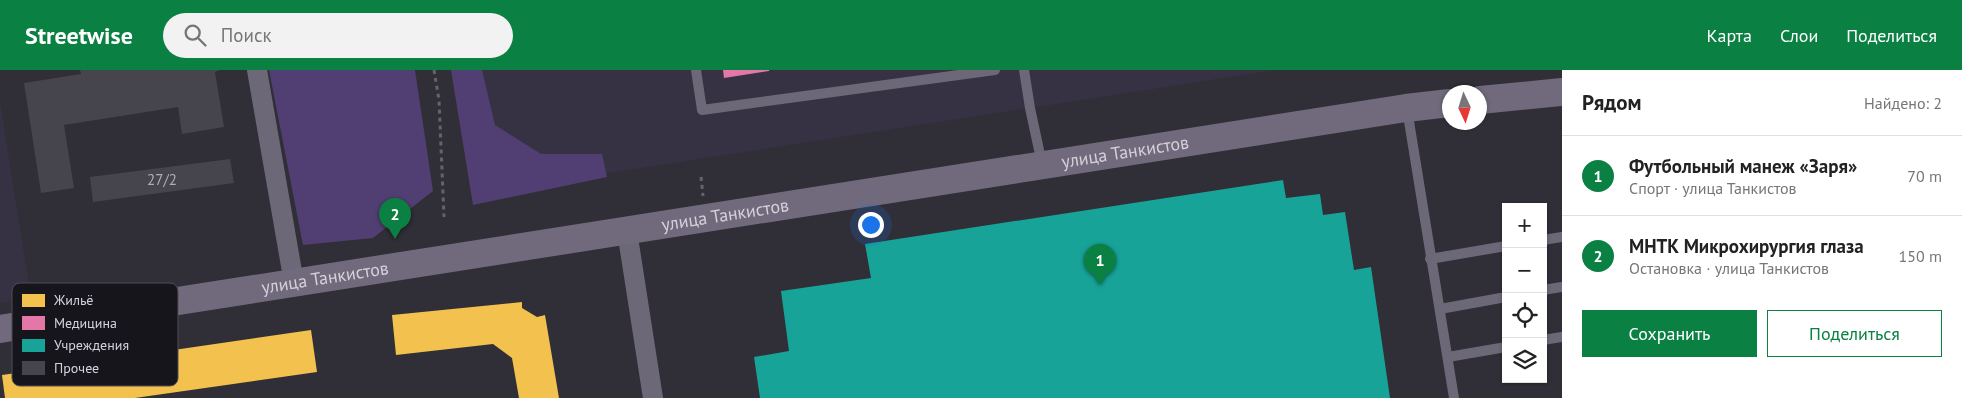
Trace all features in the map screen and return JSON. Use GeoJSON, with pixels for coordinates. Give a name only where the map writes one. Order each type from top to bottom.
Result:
{"type":"FeatureCollection","features":[{"type":"Feature","properties":{"kind":"street"},"geometry":{"type":"LineString","coordinates":[[257,70],[294,282]]}},
{"type":"Feature","properties":{"kind":"street"},"geometry":{"type":"LineString","coordinates":[[1487,99],[1562,92]]}},
{"type":"Feature","properties":{"kind":"street","name":"улица Танкистов"},"geometry":{"type":"LineString","coordinates":[[178,301],[1442,104]]}},
{"type":"Feature","properties":{"kind":"street"},"geometry":{"type":"LineString","coordinates":[[627,230],[653,398]]}},
{"type":"Feature","properties":{"kind":"lane"},"geometry":{"type":"LineString","coordinates":[[696,70],[702,110],[995,70]]}},
{"type":"Feature","properties":{"kind":"lane"},"geometry":{"type":"LineString","coordinates":[[1024,70],[1030,108],[1043,165]]}},
{"type":"Feature","properties":{"kind":"lane"},"geometry":{"type":"LineString","coordinates":[[1406,108],[1454,398]]}},
{"type":"Feature","properties":{"kind":"lane"},"geometry":{"type":"LineString","coordinates":[[1547,239],[1562,237]]}},
{"type":"Feature","properties":{"kind":"lane"},"geometry":{"type":"LineString","coordinates":[[1430,259],[1502,247]]}},
{"type":"Feature","properties":{"kind":"lane"},"geometry":{"type":"LineString","coordinates":[[1547,289],[1562,287]]}},
{"type":"Feature","properties":{"kind":"lane"},"geometry":{"type":"LineString","coordinates":[[1440,309],[1502,298]]}},
{"type":"Feature","properties":{"kind":"lane"},"geometry":{"type":"LineString","coordinates":[[1547,339],[1562,337]]}},
{"type":"Feature","properties":{"kind":"lane"},"geometry":{"type":"LineString","coordinates":[[1448,357],[1502,348]]}},
{"type":"Feature","properties":{"kind":"path"},"geometry":{"type":"LineString","coordinates":[[434,70],[439,100],[444,218]]}},
{"type":"Feature","properties":{"kind":"path"},"geometry":{"type":"LineString","coordinates":[[701,177],[703,196]]}},
{"type":"Feature","properties":{"kind":"shaded area"},"geometry":{"type":"Polygon","coordinates":[[[269,70],[415,70],[433,191],[373,238],[303,245],[269,70]]]}},
{"type":"Feature","properties":{"kind":"shaded area"},"geometry":{"type":"Polygon","coordinates":[[[451,70],[482,70],[495,125],[541,154],[602,154],[607,177],[473,205],[451,70]]]}},
{"type":"Feature","properties":{"kind":"shaded area"},"geometry":{"type":"Polygon","coordinates":[[[461,70],[1276,70],[479,193],[461,70]]]}},
{"type":"Feature","properties":{"kind":"shaded area"},"geometry":{"type":"Polygon","coordinates":[[[0,102],[29,283],[12,283],[12,301],[0,303],[0,102]]]}},
{"type":"Feature","properties":{"kind":"building: Жильё"},"geometry":{"type":"Polygon","coordinates":[[[522,302],[522,308],[537,317],[545,315],[559,398],[519,398],[512,358],[493,344],[396,355],[392,315],[522,302]]]}},
{"type":"Feature","properties":{"kind":"building: Жильё"},"geometry":{"type":"Polygon","coordinates":[[[311,330],[317,372],[135,398],[5,398],[2,375],[12,374],[12,386],[178,386],[178,349],[311,330]]]}},
{"type":"Feature","properties":{"kind":"building: Медицина"},"geometry":{"type":"Polygon","coordinates":[[[723,70],[769,70],[769,71],[724,78],[723,70]]]}},
{"type":"Feature","properties":{"kind":"building: Учреждения"},"geometry":{"type":"Polygon","coordinates":[[[1283,180],[1286,198],[1320,194],[1323,215],[1345,212],[1354,270],[1371,267],[1390,398],[760,398],[754,357],[789,351],[781,291],[871,278],[865,244],[1283,180]]]}},
{"type":"Feature","properties":{"kind":"building: Прочее"},"geometry":{"type":"Polygon","coordinates":[[[80,70],[219,70],[215,72],[224,127],[182,134],[178,107],[64,125],[74,188],[41,193],[24,83],[81,74],[80,70]]]}},
{"type":"Feature","properties":{"kind":"building: Прочее"},"geometry":{"type":"Polygon","coordinates":[[[230,159],[234,183],[93,202],[90,177],[230,159]]]}},
{"type":"Feature","properties":{"kind":"place","name":"МНТК Микрохирургия глаза"},"geometry":{"type":"Point","coordinates":[395,239]}},
{"type":"Feature","properties":{"kind":"place","name":"Футбольный манеж «Заря»"},"geometry":{"type":"Point","coordinates":[1100,285]}}]}
